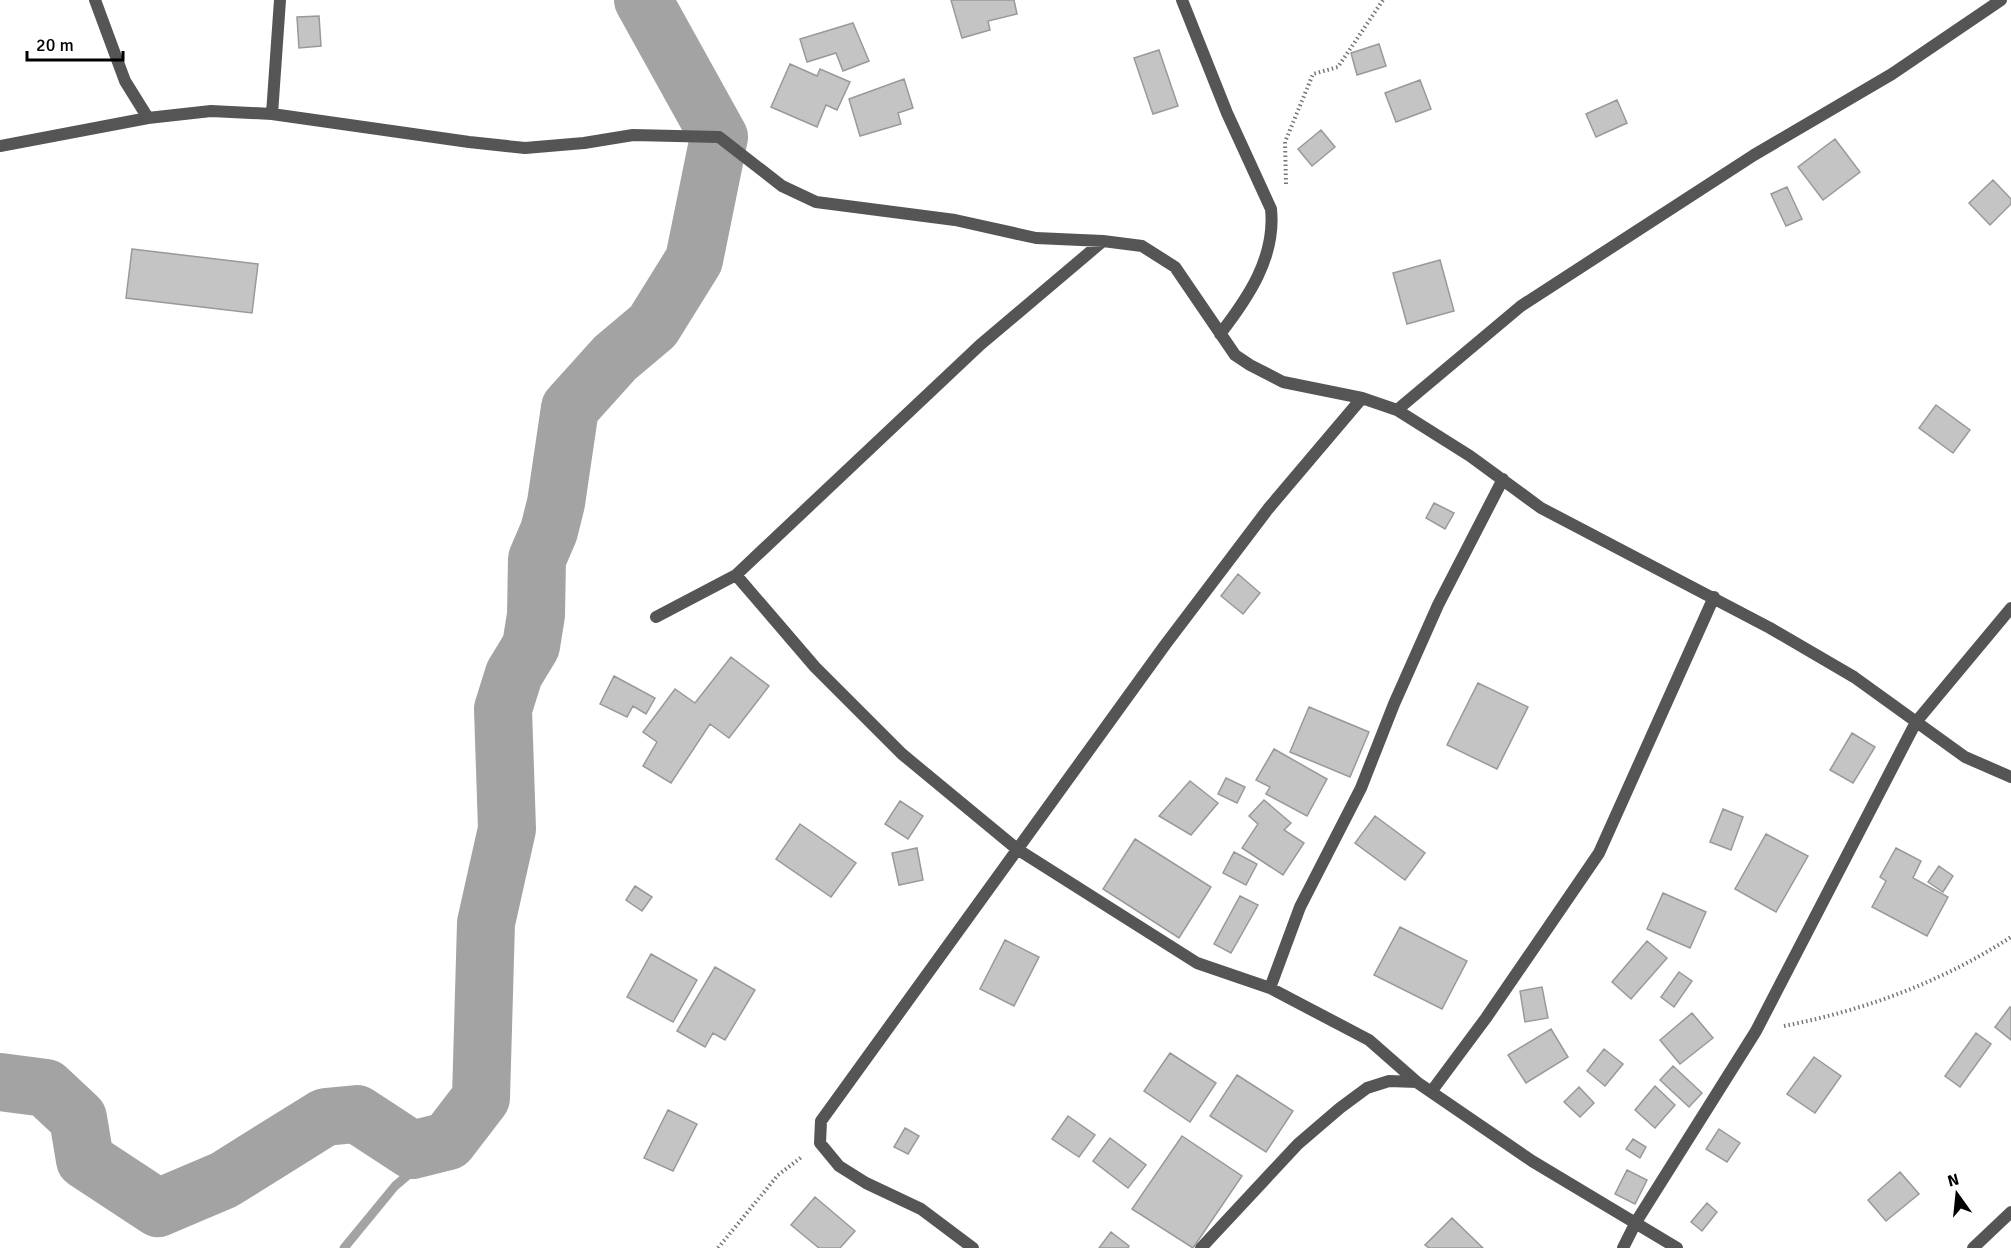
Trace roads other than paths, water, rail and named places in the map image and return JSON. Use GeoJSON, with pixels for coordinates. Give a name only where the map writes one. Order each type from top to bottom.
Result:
{"type":"FeatureCollection","features":[{"type":"Feature","properties":{"kind":"street"},"geometry":{"type":"LineString","coordinates":[[95,0],[125,81],[148,118]]}},
{"type":"Feature","properties":{"kind":"street"},"geometry":{"type":"LineString","coordinates":[[272,114],[280,0]]}},
{"type":"Feature","properties":{"kind":"street"},"geometry":{"type":"LineString","coordinates":[[1182,0],[1227,113],[1271,210],[1272,225],[1265,258],[1248,298],[1220,334]]}},
{"type":"Feature","properties":{"kind":"street"},"geometry":{"type":"LineString","coordinates":[[1397,410],[1521,306],[1754,155],[1892,74],[2001,0]]}},
{"type":"Feature","properties":{"kind":"street"},"geometry":{"type":"LineString","coordinates":[[0,146],[148,118],[211,111],[272,114],[525,148],[584,143],[633,135],[719,137],[782,186],[816,202],[955,220],[1036,238],[1103,241],[1142,246],[1175,267],[1235,355],[1282,382],[1362,398],[1397,410],[1503,479],[1541,508],[1714,597],[1854,677],[1965,757],[2011,777]]}},
{"type":"Feature","properties":{"kind":"street"},"geometry":{"type":"LineString","coordinates":[[656,617],[736,574],[980,345],[1103,241]]}},
{"type":"Feature","properties":{"kind":"street"},"geometry":{"type":"LineString","coordinates":[[973,1248],[921,1209],[866,1183],[839,1166],[820,1143],[821,1121],[1017,849],[1268,509],[1362,398]]}},
{"type":"Feature","properties":{"kind":"street"},"geometry":{"type":"LineString","coordinates":[[1270,988],[1300,907],[1361,788],[1394,704],[1437,606],[1503,479]]}},
{"type":"Feature","properties":{"kind":"street"},"geometry":{"type":"LineString","coordinates":[[736,574],[815,667],[902,754],[1017,849],[1197,963],[1270,988],[1369,1040],[1418,1083],[1532,1161],[1677,1248]]}},
{"type":"Feature","properties":{"kind":"street"},"geometry":{"type":"LineString","coordinates":[[1431,1092],[1486,1018],[1599,853],[1714,597]]}},
{"type":"Feature","properties":{"kind":"street"},"geometry":{"type":"LineString","coordinates":[[1623,1248],[1636,1222],[1756,1031],[1916,722],[2011,608]]}},
{"type":"Feature","properties":{"kind":"street"},"geometry":{"type":"LineString","coordinates":[[1201,1248],[1298,1144],[1340,1108],[1367,1088],[1389,1081],[1418,1083]]}},
{"type":"Feature","properties":{"kind":"street"},"geometry":{"type":"LineString","coordinates":[[1973,1248],[2011,1212]]}},
{"type":"Feature","properties":{"kind":"waterway"},"geometry":{"type":"LineString","coordinates":[[0,1082],[46,1088],[78,1118],[85,1160],[158,1208],[224,1180],[325,1117],[357,1114],[412,1150],[448,1141],[481,1098],[486,923],[507,829],[503,709],[514,674],[531,646],[536,615],[537,559],[549,531],[556,503],[570,408],[615,358],[653,326],[694,260],[719,137],[643,0]]}},
{"type":"Feature","properties":{"kind":"waterway"},"geometry":{"type":"LineString","coordinates":[[344,1248],[395,1186],[448,1141]]}}]}
